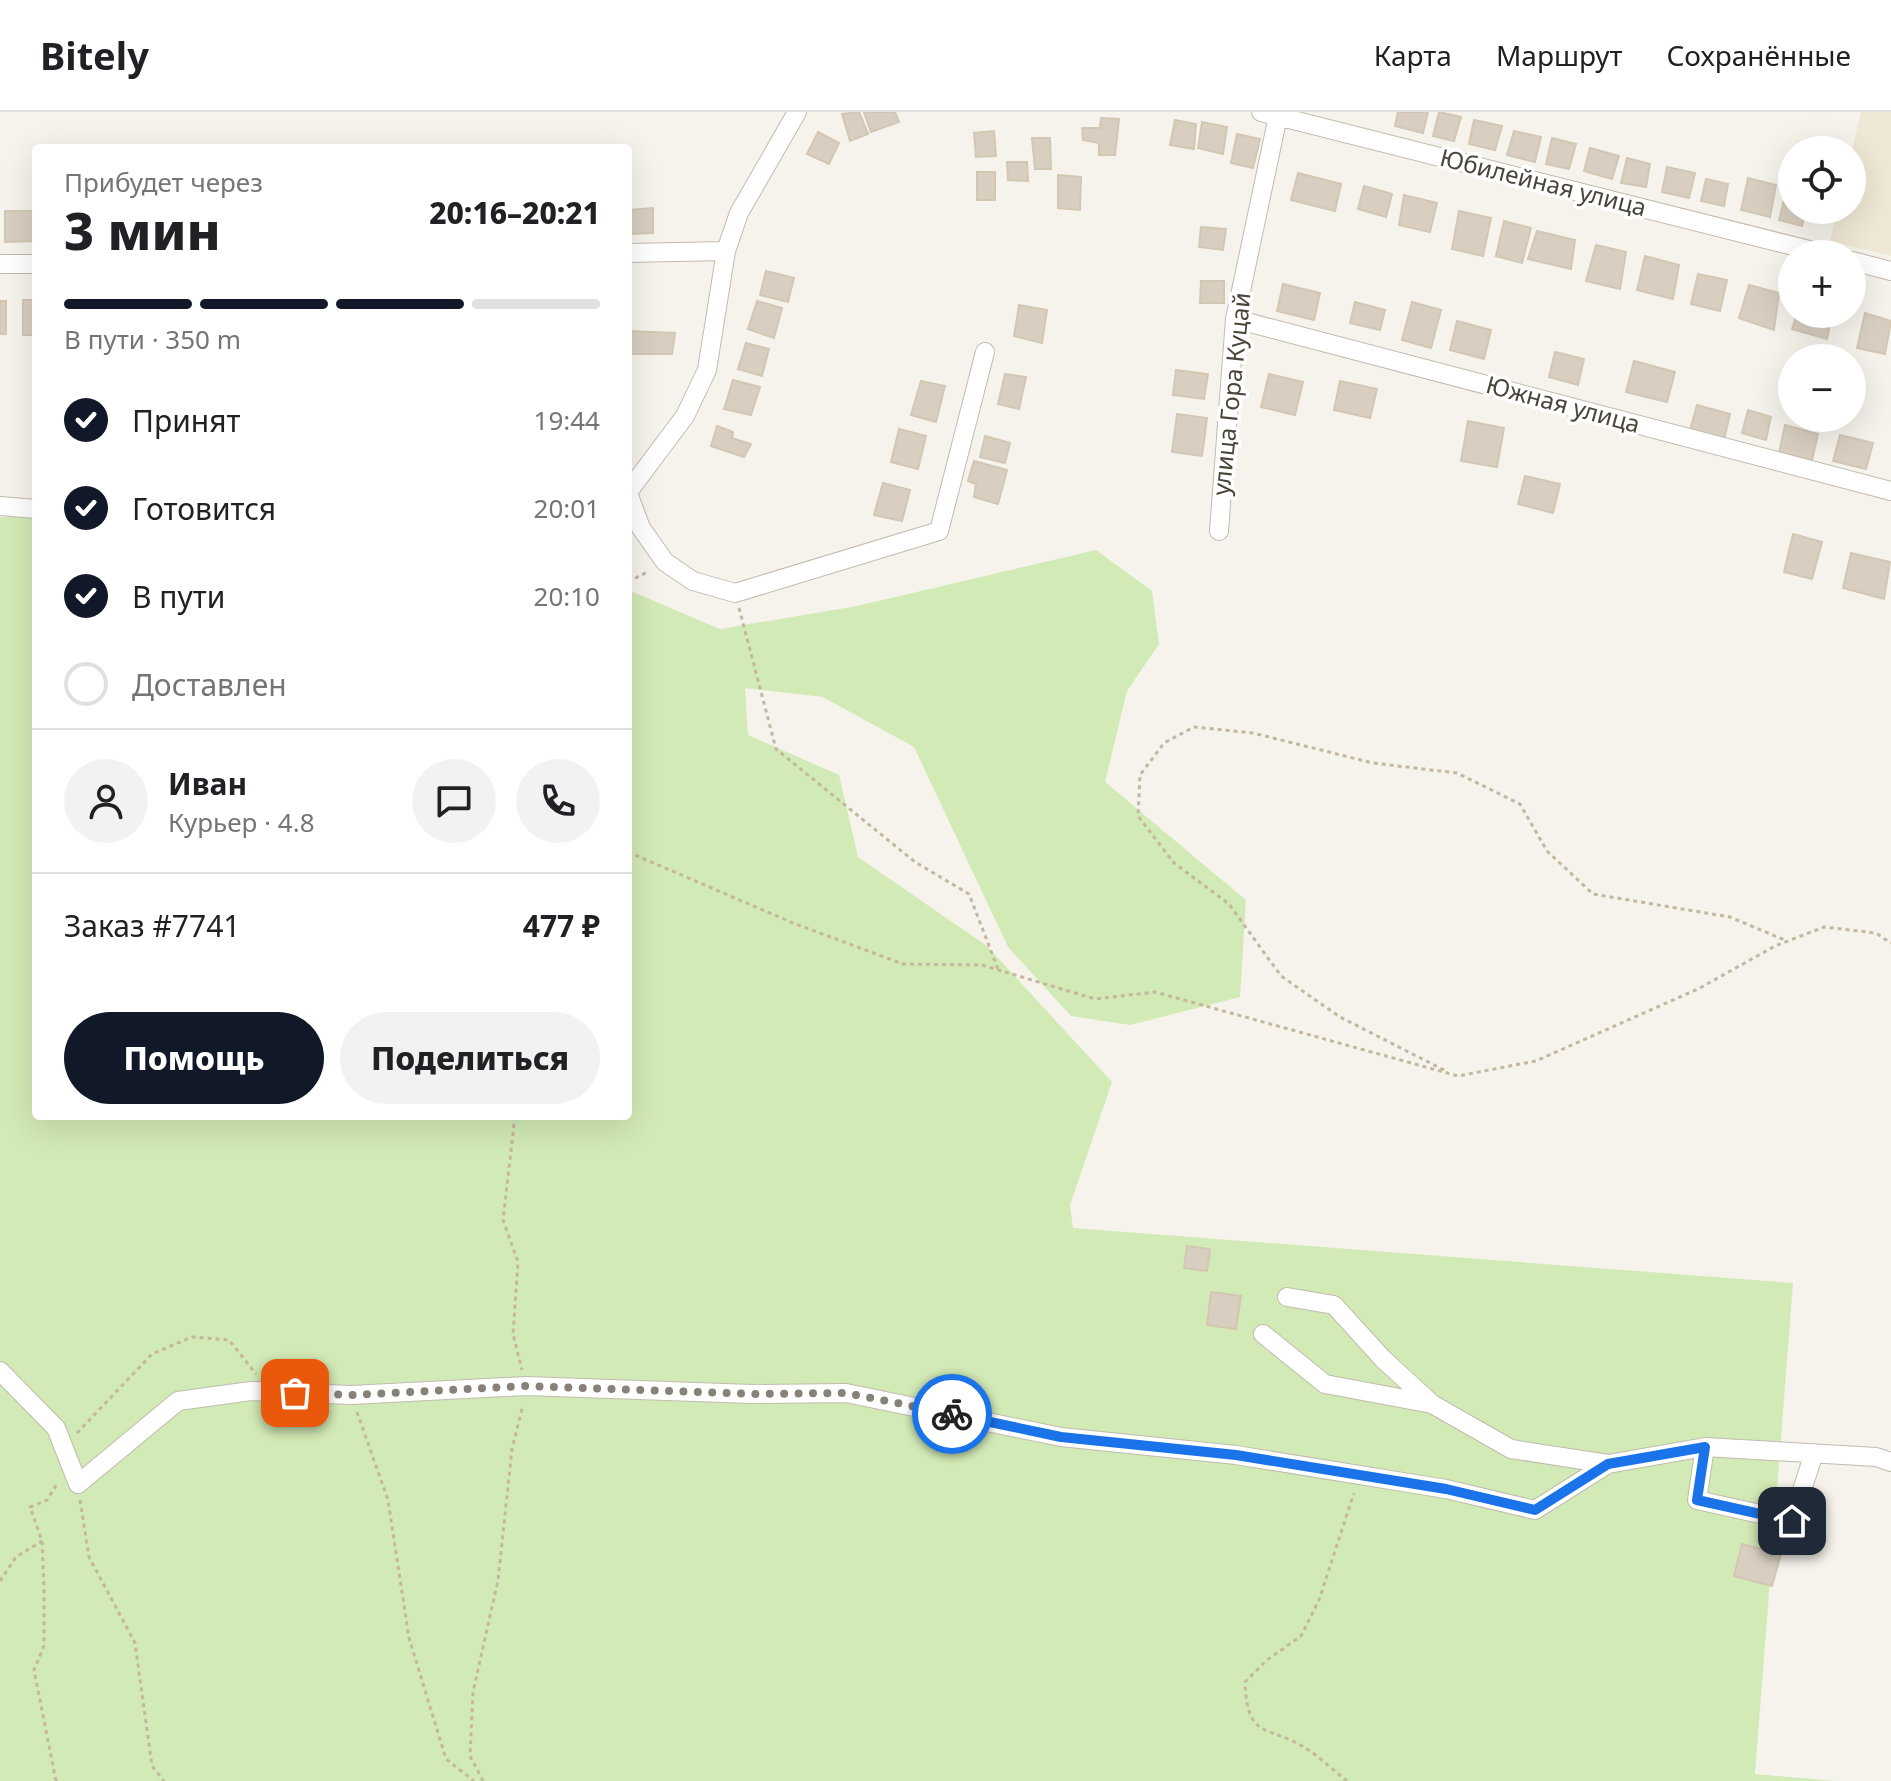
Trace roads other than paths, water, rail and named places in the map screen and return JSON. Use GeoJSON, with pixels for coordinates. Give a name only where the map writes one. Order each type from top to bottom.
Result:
{"type":"FeatureCollection","features":[{"type":"Feature","properties":{"kind":"street"},"geometry":{"type":"LineString","coordinates":[[632,488],[685,416],[707,370],[726,251],[739,213],[797,112]]}},
{"type":"Feature","properties":{"kind":"street","name":"Юбилейная улица"},"geometry":{"type":"LineString","coordinates":[[1270,114],[1778,242]]}},
{"type":"Feature","properties":{"kind":"street","name":"улица Гора Куцай"},"geometry":{"type":"LineString","coordinates":[[1219,531],[1235,319],[1270,114]]}},
{"type":"Feature","properties":{"kind":"street"},"geometry":{"type":"LineString","coordinates":[[632,253],[726,251]]}},
{"type":"Feature","properties":{"kind":"street"},"geometry":{"type":"LineString","coordinates":[[0,264],[32,264]]}},
{"type":"Feature","properties":{"kind":"street"},"geometry":{"type":"LineString","coordinates":[[1866,265],[1891,271]]}},
{"type":"Feature","properties":{"kind":"street","name":"Южная улица"},"geometry":{"type":"LineString","coordinates":[[1235,319],[1891,491]]}},
{"type":"Feature","properties":{"kind":"street"},"geometry":{"type":"LineString","coordinates":[[632,504],[641,528],[665,562],[693,581],[735,593],[939,531],[985,352]]}},
{"type":"Feature","properties":{"kind":"street"},"geometry":{"type":"LineString","coordinates":[[0,506],[32,509]]}},
{"type":"Feature","properties":{"kind":"street"},"geometry":{"type":"LineString","coordinates":[[1287,1297],[1334,1305],[1383,1359],[1432,1404],[1511,1449],[1608,1464],[1705,1447],[1876,1457],[1891,1462]]}},
{"type":"Feature","properties":{"kind":"street"},"geometry":{"type":"LineString","coordinates":[[1263,1334],[1325,1384],[1432,1404]]}},
{"type":"Feature","properties":{"kind":"street"},"geometry":{"type":"LineString","coordinates":[[0,1371],[56,1428],[78,1484],[178,1401],[267,1392],[351,1395],[526,1386],[752,1394],[846,1393],[1061,1437],[1236,1455],[1446,1489],[1535,1510],[1608,1464]]}},
{"type":"Feature","properties":{"kind":"street"},"geometry":{"type":"LineString","coordinates":[[1705,1447],[1697,1500],[1792,1521],[1814,1453]]}}]}
